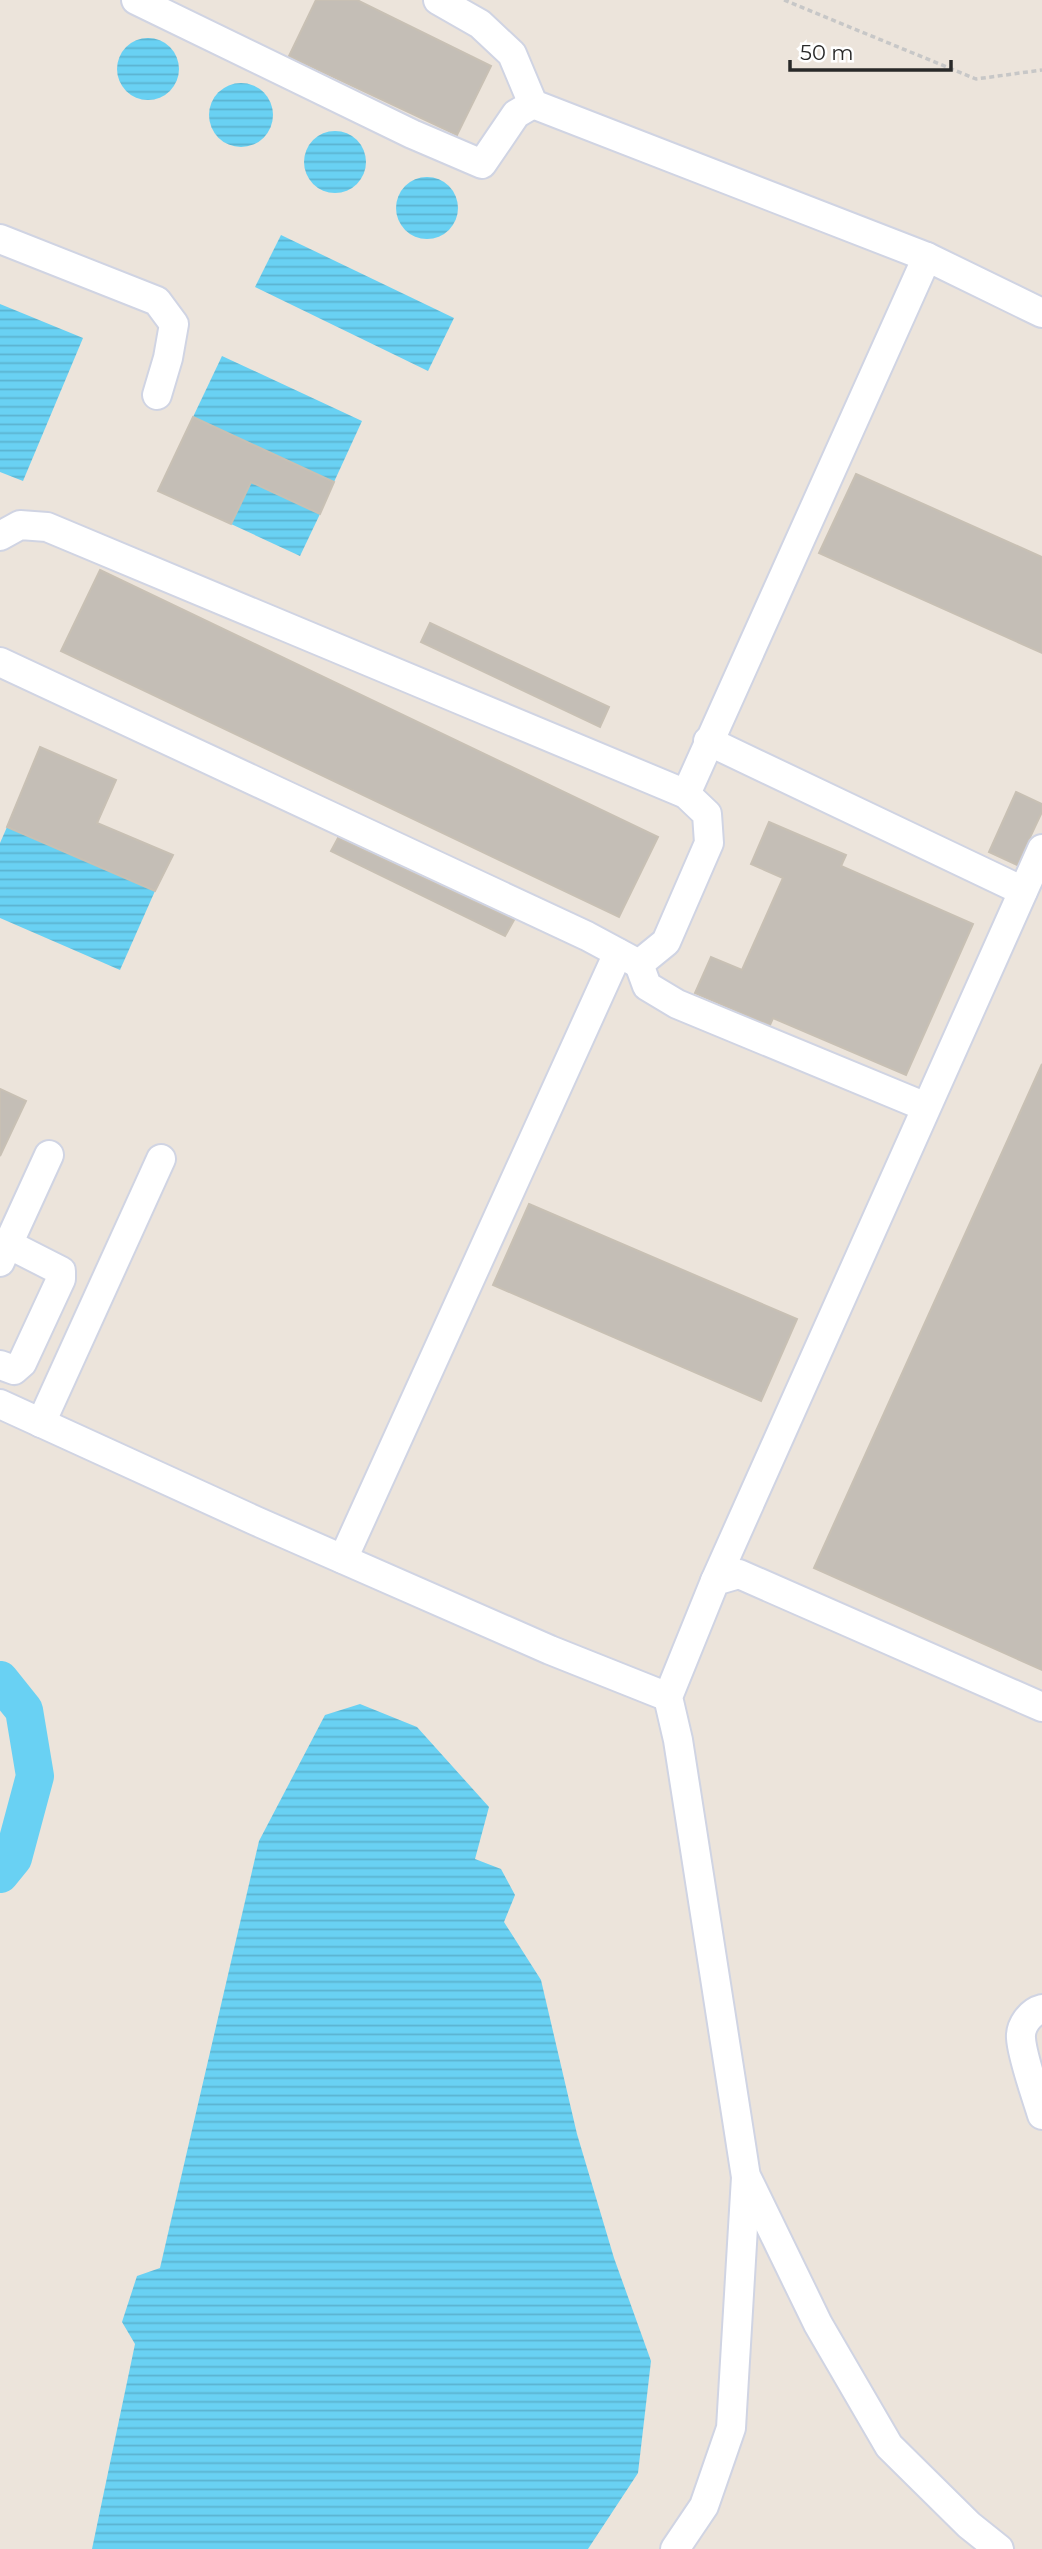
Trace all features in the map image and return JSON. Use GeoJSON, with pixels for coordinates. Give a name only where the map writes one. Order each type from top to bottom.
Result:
{"type":"FeatureCollection","features":[{"type":"Feature","properties":{"kind":"street"},"geometry":{"type":"LineString","coordinates":[[136,0],[412,134],[482,164],[516,114],[533,104]]}},
{"type":"Feature","properties":{"kind":"street"},"geometry":{"type":"LineString","coordinates":[[438,0],[480,24],[512,54],[533,104],[927,257],[1042,313]]}},
{"type":"Feature","properties":{"kind":"street"},"geometry":{"type":"LineString","coordinates":[[0,239],[157,301],[174,324],[169,358],[157,395]]}},
{"type":"Feature","properties":{"kind":"street"},"geometry":{"type":"LineString","coordinates":[[686,794],[927,257]]}},
{"type":"Feature","properties":{"kind":"street"},"geometry":{"type":"LineString","coordinates":[[0,536],[20,525],[47,527],[686,794],[707,814],[709,843],[666,942],[628,959],[343,1559]]}},
{"type":"Feature","properties":{"kind":"street"},"geometry":{"type":"LineString","coordinates":[[0,662],[587,936],[628,959],[647,986],[677,1004],[926,1107]]}},
{"type":"Feature","properties":{"kind":"street"},"geometry":{"type":"LineString","coordinates":[[708,741],[1023,891]]}},
{"type":"Feature","properties":{"kind":"street"},"geometry":{"type":"LineString","coordinates":[[675,2549],[704,2506],[731,2428],[746,2177],[680,1754],[668,1697],[715,1581],[1042,849]]}},
{"type":"Feature","properties":{"kind":"street"},"geometry":{"type":"LineString","coordinates":[[0,1365],[13,1370],[22,1363],[61,1279],[61,1271],[53,1266],[4,1253],[49,1155]]}},
{"type":"Feature","properties":{"kind":"street"},"geometry":{"type":"LineString","coordinates":[[41,1423],[161,1159]]}},
{"type":"Feature","properties":{"kind":"street"},"geometry":{"type":"LineString","coordinates":[[0,1404],[596,1670],[668,1697]]}},
{"type":"Feature","properties":{"kind":"street"},"geometry":{"type":"LineString","coordinates":[[715,1581],[739,1574],[1042,1707]]}},
{"type":"Feature","properties":{"kind":"street"},"geometry":{"type":"LineString","coordinates":[[1042,2009],[1037,2010],[1026,2021],[1020,2037],[1042,2115]]}},
{"type":"Feature","properties":{"kind":"street"},"geometry":{"type":"LineString","coordinates":[[746,2177],[818,2323],[889,2446],[970,2525],[999,2549]]}},
{"type":"Feature","properties":{"kind":"path"},"geometry":{"type":"LineString","coordinates":[[784,0],[976,79],[1042,70]]}},
{"type":"Feature","properties":{"kind":"water"},"geometry":{"type":"Polygon","coordinates":[[[142,38],[154,38],[170,47],[177,57],[177,81],[170,91],[154,100],[142,100],[131,95],[122,86],[117,75],[117,63],[122,52],[131,43],[142,38]]]}},
{"type":"Feature","properties":{"kind":"water"},"geometry":{"type":"Polygon","coordinates":[[[241,83],[259,89],[267,97],[273,115],[267,133],[259,141],[241,147],[223,141],[215,133],[209,115],[215,97],[223,89],[241,83]]]}},
{"type":"Feature","properties":{"kind":"water"},"geometry":{"type":"Polygon","coordinates":[[[329,131],[341,131],[357,140],[364,150],[364,174],[357,184],[341,193],[329,193],[318,188],[309,179],[304,168],[304,156],[309,145],[318,136],[329,131]]]}},
{"type":"Feature","properties":{"kind":"water"},"geometry":{"type":"Polygon","coordinates":[[[421,177],[433,177],[449,186],[456,196],[456,220],[449,230],[433,239],[421,239],[410,234],[401,225],[396,214],[396,202],[401,191],[410,182],[421,177]]]}},
{"type":"Feature","properties":{"kind":"water"},"geometry":{"type":"Polygon","coordinates":[[[281,235],[454,318],[428,371],[255,287],[281,235]]]}},
{"type":"Feature","properties":{"kind":"water"},"geometry":{"type":"Polygon","coordinates":[[[0,304],[83,338],[23,481],[0,472],[0,304]]]}},
{"type":"Feature","properties":{"kind":"water"},"geometry":{"type":"Polygon","coordinates":[[[222,356],[362,421],[334,482],[193,417],[222,356]]]}},
{"type":"Feature","properties":{"kind":"water"},"geometry":{"type":"Polygon","coordinates":[[[251,482],[320,514],[300,556],[231,524],[251,482]]]}},
{"type":"Feature","properties":{"kind":"water"},"geometry":{"type":"Polygon","coordinates":[[[7,827],[155,891],[120,970],[0,918],[0,843],[7,827]]]}},
{"type":"Feature","properties":{"kind":"water"},"geometry":{"type":"Polygon","coordinates":[[[360,1704],[417,1727],[489,1807],[475,1859],[501,1869],[515,1895],[504,1922],[541,1980],[577,2134],[614,2258],[651,2361],[638,2473],[588,2549],[92,2549],[135,2344],[122,2322],[137,2276],[160,2268],[259,1841],[325,1715],[360,1704]]]}},
{"type":"Feature","properties":{"kind":"building"},"geometry":{"type":"Polygon","coordinates":[[[316,0],[357,0],[491,66],[457,135],[289,56],[316,0]]]}},
{"type":"Feature","properties":{"kind":"building"},"geometry":{"type":"Polygon","coordinates":[[[193,417],[334,482],[320,514],[251,482],[231,524],[158,491],[193,417]]]}},
{"type":"Feature","properties":{"kind":"building"},"geometry":{"type":"Polygon","coordinates":[[[856,474],[1042,557],[1042,653],[819,553],[856,474]]]}},
{"type":"Feature","properties":{"kind":"building"},"geometry":{"type":"Polygon","coordinates":[[[100,570],[658,837],[619,917],[61,651],[100,570]]]}},
{"type":"Feature","properties":{"kind":"building"},"geometry":{"type":"Polygon","coordinates":[[[430,623],[609,707],[600,727],[421,642],[430,623]]]}},
{"type":"Feature","properties":{"kind":"building"},"geometry":{"type":"Polygon","coordinates":[[[40,747],[116,780],[97,823],[173,855],[155,891],[7,827],[40,747]]]}},
{"type":"Feature","properties":{"kind":"building"},"geometry":{"type":"Polygon","coordinates":[[[1016,792],[1042,804],[1042,812],[1017,865],[989,852],[1016,792]]]}},
{"type":"Feature","properties":{"kind":"building"},"geometry":{"type":"Polygon","coordinates":[[[769,822],[846,855],[841,866],[973,924],[906,1075],[773,1018],[770,1025],[695,993],[711,957],[742,970],[783,878],[751,864],[769,822]]]}},
{"type":"Feature","properties":{"kind":"building"},"geometry":{"type":"Polygon","coordinates":[[[338,838],[514,920],[505,936],[331,851],[338,838]]]}},
{"type":"Feature","properties":{"kind":"building"},"geometry":{"type":"Polygon","coordinates":[[[1042,1064],[1042,1670],[814,1568],[1042,1064]]]}},
{"type":"Feature","properties":{"kind":"building"},"geometry":{"type":"Polygon","coordinates":[[[0,1089],[26,1101],[0,1156],[0,1089]]]}},
{"type":"Feature","properties":{"kind":"building"},"geometry":{"type":"Polygon","coordinates":[[[529,1204],[797,1319],[761,1401],[493,1285],[529,1204]]]}},
{"type":"Feature","properties":{"kind":"waterway"},"geometry":{"type":"LineString","coordinates":[[0,1680],[24,1710],[35,1776],[13,1858],[0,1874]]}}]}
